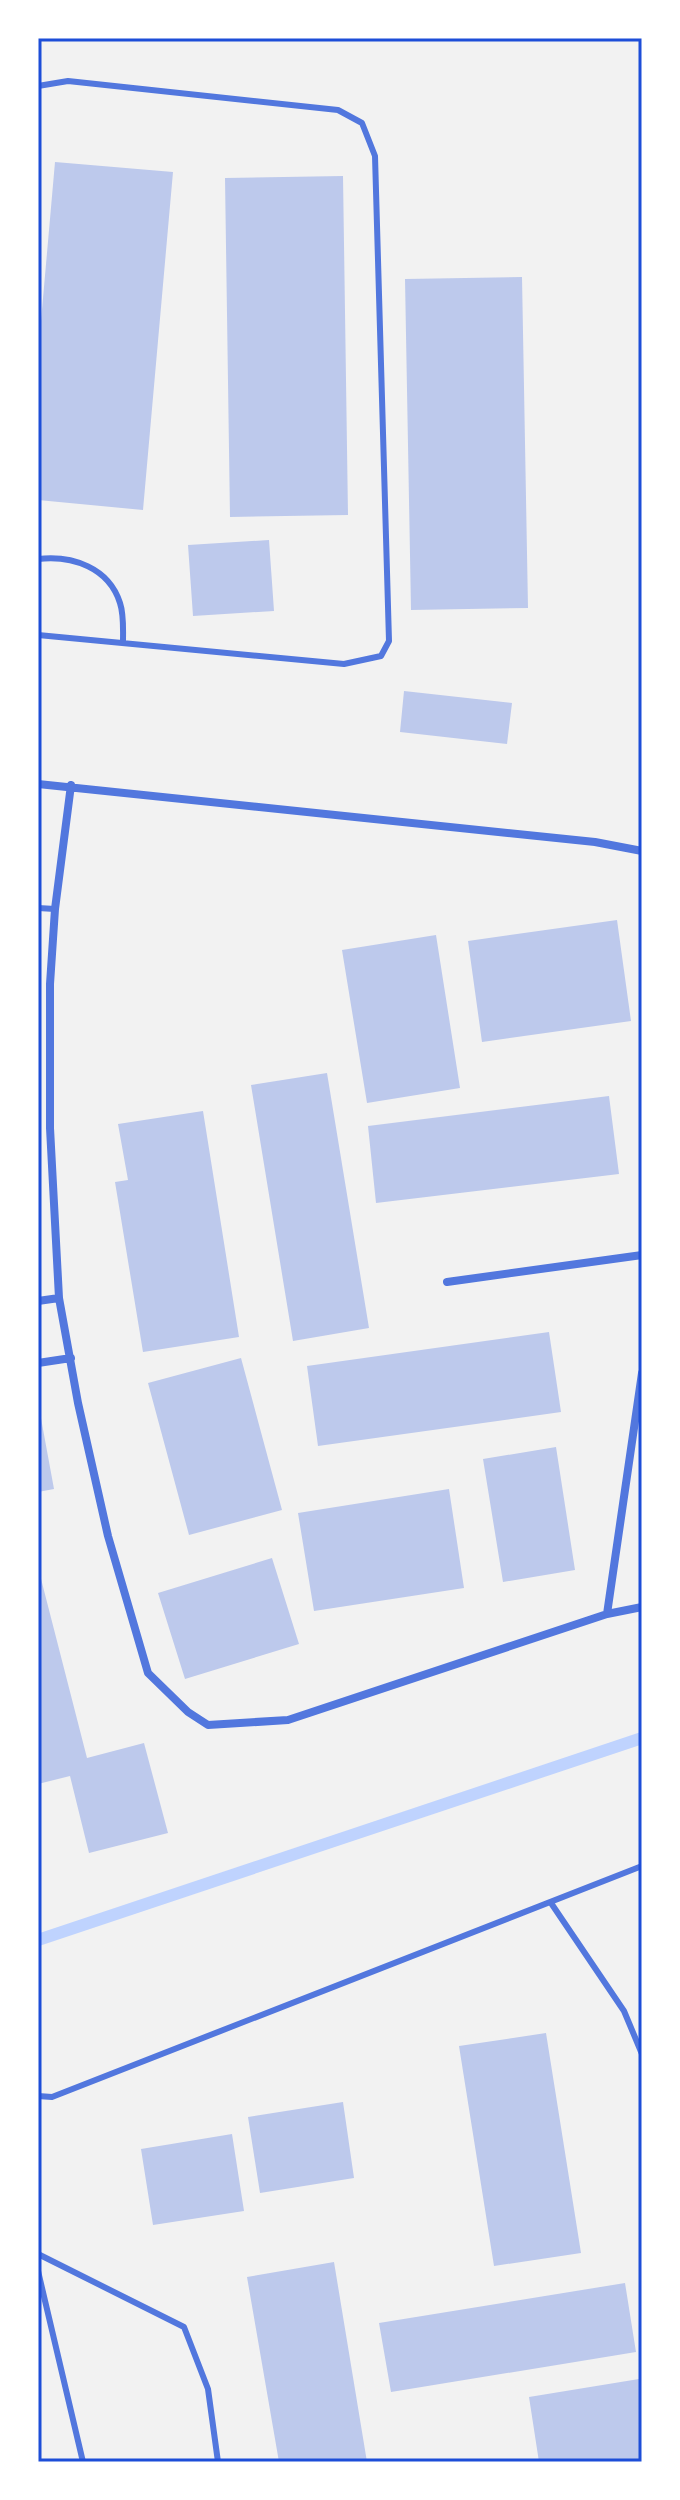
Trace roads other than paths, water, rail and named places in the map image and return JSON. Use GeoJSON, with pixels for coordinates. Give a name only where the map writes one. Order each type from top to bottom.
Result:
{"type":"FeatureCollection","features":[{"type":"Feature","properties":{"kind":"street"},"geometry":{"type":"LineString","coordinates":[[38,784],[71,785],[595,842],[642,851]]}},
{"type":"Feature","properties":{"kind":"street"},"geometry":{"type":"LineString","coordinates":[[71,785],[55,909],[50,984],[50,1128],[59,1298],[78,1403],[108,1536],[148,1673],[188,1712],[208,1725],[288,1720],[607,1614],[642,1607]]}},
{"type":"Feature","properties":{"kind":"street"},"geometry":{"type":"LineString","coordinates":[[447,1282],[642,1255]]}},
{"type":"Feature","properties":{"kind":"street"},"geometry":{"type":"LineString","coordinates":[[38,1301],[59,1298]]}},
{"type":"Feature","properties":{"kind":"street"},"geometry":{"type":"LineString","coordinates":[[38,1363],[71,1358]]}},
{"type":"Feature","properties":{"kind":"street"},"geometry":{"type":"LineString","coordinates":[[607,1614],[642,1373]]}},
{"type":"Feature","properties":{"kind":"lane"},"geometry":{"type":"LineString","coordinates":[[38,86],[68,81],[338,110],[362,123],[375,156],[389,641],[381,656],[344,664],[38,635]]}},
{"type":"Feature","properties":{"kind":"lane"},"geometry":{"type":"LineString","coordinates":[[38,559],[55,557],[77,562],[95,569],[112,583],[122,606],[123,642]]}},
{"type":"Feature","properties":{"kind":"lane"},"geometry":{"type":"LineString","coordinates":[[38,908],[55,909]]}},
{"type":"Feature","properties":{"kind":"lane"},"geometry":{"type":"LineString","coordinates":[[38,2096],[52,2097],[642,1866]]}},
{"type":"Feature","properties":{"kind":"lane"},"geometry":{"type":"LineString","coordinates":[[551,1903],[624,2011],[642,2054]]}},
{"type":"Feature","properties":{"kind":"lane"},"geometry":{"type":"LineString","coordinates":[[38,2254],[184,2327],[208,2389],[218,2462]]}},
{"type":"Feature","properties":{"kind":"lane"},"geometry":{"type":"LineString","coordinates":[[38,2271],[83,2462]]}},
{"type":"Feature","properties":{"kind":"waterway"},"geometry":{"type":"LineString","coordinates":[[38,1940],[642,1738]]}}]}
